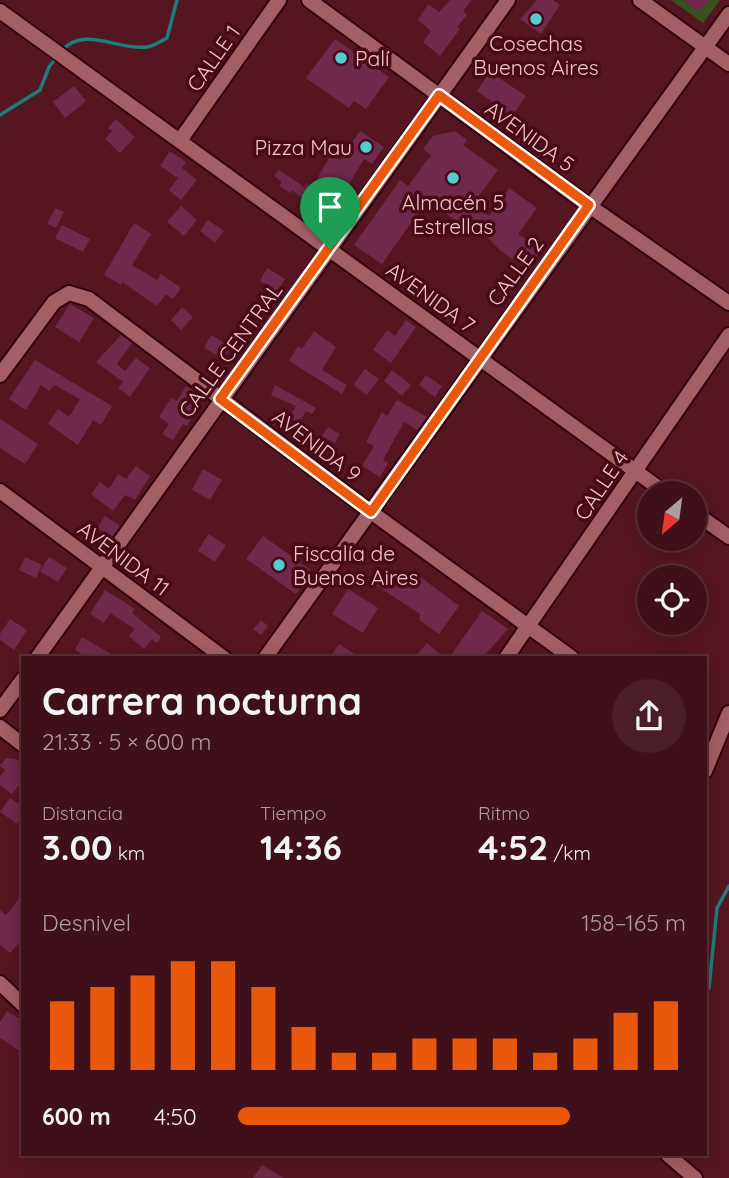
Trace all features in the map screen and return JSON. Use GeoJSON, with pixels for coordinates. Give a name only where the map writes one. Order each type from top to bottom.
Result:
{"type":"FeatureCollection","features":[{"type":"Feature","properties":{"kind":"street","name":"CALLE 1"},"geometry":{"type":"LineString","coordinates":[[181,139],[279,0]]}},
{"type":"Feature","properties":{"kind":"street","name":"AVENIDA 5"},"geometry":{"type":"LineString","coordinates":[[309,0],[589,205],[729,303]]}},
{"type":"Feature","properties":{"kind":"street","name":"CALLE CENTRAL"},"geometry":{"type":"LineString","coordinates":[[38,656],[508,0]]}},
{"type":"Feature","properties":{"kind":"street"},"geometry":{"type":"LineString","coordinates":[[640,0],[729,64]]}},
{"type":"Feature","properties":{"kind":"street","name":"AVENIDA 7"},"geometry":{"type":"LineString","coordinates":[[0,11],[181,139],[649,481]]}},
{"type":"Feature","properties":{"kind":"street","name":"CALLE 2"},"geometry":{"type":"LineString","coordinates":[[266,656],[729,14]]}},
{"type":"Feature","properties":{"kind":"street","name":"AVENIDA 9"},"geometry":{"type":"LineString","coordinates":[[0,375],[54,302],[69,293],[89,299],[371,512],[569,656]]}},
{"type":"Feature","properties":{"kind":"street","name":"CALLE 4"},"geometry":{"type":"LineString","coordinates":[[507,656],[729,335]]}},
{"type":"Feature","properties":{"kind":"street","name":"AVENIDA 11"},"geometry":{"type":"LineString","coordinates":[[0,491],[101,569],[221,656]]}},
{"type":"Feature","properties":{"kind":"street"},"geometry":{"type":"LineString","coordinates":[[707,521],[729,537]]}},
{"type":"Feature","properties":{"kind":"street"},"geometry":{"type":"LineString","coordinates":[[0,710],[21,681]]}},
{"type":"Feature","properties":{"kind":"street"},"geometry":{"type":"LineString","coordinates":[[707,766],[729,713]]}},
{"type":"Feature","properties":{"kind":"street"},"geometry":{"type":"LineString","coordinates":[[0,727],[21,744]]}},
{"type":"Feature","properties":{"kind":"street"},"geometry":{"type":"LineString","coordinates":[[0,983],[21,999]]}},
{"type":"Feature","properties":{"kind":"street"},"geometry":{"type":"LineString","coordinates":[[669,1156],[695,1178]]}},
{"type":"Feature","properties":{"kind":"green space"},"geometry":{"type":"Polygon","coordinates":[[[671,0],[720,0],[703,23],[671,0]]]}},
{"type":"Feature","properties":{"kind":"building"},"geometry":{"type":"Polygon","coordinates":[[[450,0],[472,0],[463,11],[467,15],[457,27],[460,29],[440,56],[423,42],[431,31],[418,20],[428,4],[439,12],[450,0]]]}},
{"type":"Feature","properties":{"kind":"building","name":"Cosechas Buenos Aires"},"geometry":{"type":"Polygon","coordinates":[[[537,0],[553,0],[560,5],[541,34],[520,19],[537,0]]]}},
{"type":"Feature","properties":{"kind":"building"},"geometry":{"type":"Polygon","coordinates":[[[683,0],[709,0],[699,12],[683,0]]]}},
{"type":"Feature","properties":{"kind":"building","name":"Palí"},"geometry":{"type":"Polygon","coordinates":[[[335,39],[389,77],[366,109],[354,101],[349,108],[306,78],[335,39]]]}},
{"type":"Feature","properties":{"kind":"building"},"geometry":{"type":"Polygon","coordinates":[[[490,72],[526,96],[512,116],[477,91],[490,72]]]}},
{"type":"Feature","properties":{"kind":"building"},"geometry":{"type":"Polygon","coordinates":[[[74,86],[86,101],[65,118],[53,102],[74,86]]]}},
{"type":"Feature","properties":{"kind":"building"},"geometry":{"type":"Polygon","coordinates":[[[116,119],[135,137],[120,153],[105,139],[112,131],[108,128],[116,119]]]}},
{"type":"Feature","properties":{"kind":"building"},"geometry":{"type":"Polygon","coordinates":[[[360,131],[384,147],[372,164],[364,159],[348,186],[341,182],[318,210],[292,190],[291,193],[279,186],[282,182],[274,176],[279,170],[304,187],[307,183],[312,187],[331,155],[340,160],[360,131]]]}},
{"type":"Feature","properties":{"kind":"building"},"geometry":{"type":"Polygon","coordinates":[[[455,131],[467,140],[463,145],[498,170],[472,205],[489,216],[509,188],[537,208],[518,234],[542,250],[528,270],[462,219],[459,223],[427,200],[382,264],[354,245],[400,180],[408,186],[431,155],[423,149],[433,136],[455,131]]]}},
{"type":"Feature","properties":{"kind":"building"},"geometry":{"type":"Polygon","coordinates":[[[170,151],[186,162],[182,168],[197,180],[181,200],[169,190],[178,178],[160,166],[170,151]]]}},
{"type":"Feature","properties":{"kind":"building"},"geometry":{"type":"Polygon","coordinates":[[[181,206],[197,220],[184,236],[167,222],[181,206]]]}},
{"type":"Feature","properties":{"kind":"building"},"geometry":{"type":"Polygon","coordinates":[[[55,208],[64,212],[56,228],[47,224],[55,208]]]}},
{"type":"Feature","properties":{"kind":"building"},"geometry":{"type":"Polygon","coordinates":[[[208,220],[224,231],[215,243],[200,231],[208,220]]]}},
{"type":"Feature","properties":{"kind":"building"},"geometry":{"type":"Polygon","coordinates":[[[134,223],[151,234],[132,265],[157,280],[161,274],[181,288],[173,299],[166,294],[157,306],[122,282],[121,285],[104,275],[134,223]]]}},
{"type":"Feature","properties":{"kind":"building"},"geometry":{"type":"Polygon","coordinates":[[[62,225],[90,239],[83,252],[55,238],[62,225]]]}},
{"type":"Feature","properties":{"kind":"building"},"geometry":{"type":"Polygon","coordinates":[[[267,268],[285,279],[277,291],[260,281],[267,268]]]}},
{"type":"Feature","properties":{"kind":"building"},"geometry":{"type":"Polygon","coordinates":[[[70,304],[94,318],[79,342],[55,327],[70,304]]]}},
{"type":"Feature","properties":{"kind":"building"},"geometry":{"type":"Polygon","coordinates":[[[182,307],[193,317],[181,330],[171,320],[182,307]]]}},
{"type":"Feature","properties":{"kind":"building"},"geometry":{"type":"Polygon","coordinates":[[[406,320],[416,327],[391,363],[373,350],[387,330],[395,336],[406,320]]]}},
{"type":"Feature","properties":{"kind":"building"},"geometry":{"type":"Polygon","coordinates":[[[314,331],[336,347],[322,370],[347,385],[342,394],[289,361],[298,346],[302,349],[314,331]]]}},
{"type":"Feature","properties":{"kind":"building"},"geometry":{"type":"Polygon","coordinates":[[[121,335],[132,343],[117,364],[125,371],[136,358],[150,368],[130,397],[118,388],[123,382],[96,362],[121,335]]]}},
{"type":"Feature","properties":{"kind":"building"},"geometry":{"type":"Polygon","coordinates":[[[211,335],[230,346],[224,359],[204,348],[211,335]]]}},
{"type":"Feature","properties":{"kind":"building"},"geometry":{"type":"Polygon","coordinates":[[[35,360],[112,406],[101,425],[93,420],[78,445],[48,424],[58,409],[69,417],[80,399],[54,385],[49,391],[41,385],[26,410],[9,399],[35,360]]]}},
{"type":"Feature","properties":{"kind":"building"},"geometry":{"type":"Polygon","coordinates":[[[365,369],[379,379],[367,395],[353,385],[365,369]]]}},
{"type":"Feature","properties":{"kind":"building"},"geometry":{"type":"Polygon","coordinates":[[[392,370],[411,385],[402,396],[384,381],[392,370]]]}},
{"type":"Feature","properties":{"kind":"building"},"geometry":{"type":"Polygon","coordinates":[[[426,375],[442,386],[435,397],[419,385],[426,375]]]}},
{"type":"Feature","properties":{"kind":"building"},"geometry":{"type":"Polygon","coordinates":[[[275,385],[316,408],[312,414],[306,411],[299,423],[289,418],[296,406],[271,395],[275,385]]]}},
{"type":"Feature","properties":{"kind":"building"},"geometry":{"type":"Polygon","coordinates":[[[186,386],[203,397],[187,426],[183,424],[173,440],[162,434],[169,424],[159,417],[171,398],[177,401],[186,386]]]}},
{"type":"Feature","properties":{"kind":"building"},"geometry":{"type":"Polygon","coordinates":[[[397,400],[427,417],[417,430],[404,422],[383,460],[388,463],[380,477],[362,466],[374,446],[366,442],[382,412],[387,416],[397,400]]]}},
{"type":"Feature","properties":{"kind":"building"},"geometry":{"type":"Polygon","coordinates":[[[0,419],[38,444],[25,464],[0,448],[0,419]]]}},
{"type":"Feature","properties":{"kind":"building"},"geometry":{"type":"Polygon","coordinates":[[[328,427],[340,434],[335,443],[322,436],[328,427]]]}},
{"type":"Feature","properties":{"kind":"building"},"geometry":{"type":"Polygon","coordinates":[[[136,466],[150,476],[135,500],[125,495],[113,511],[91,494],[100,482],[109,489],[118,474],[126,479],[136,466]]]}},
{"type":"Feature","properties":{"kind":"building"},"geometry":{"type":"Polygon","coordinates":[[[203,469],[222,480],[210,500],[192,490],[203,469]]]}},
{"type":"Feature","properties":{"kind":"building"},"geometry":{"type":"Polygon","coordinates":[[[105,516],[120,526],[112,537],[97,528],[105,516]]]}},
{"type":"Feature","properties":{"kind":"building"},"geometry":{"type":"Polygon","coordinates":[[[208,534],[226,545],[215,562],[198,551],[208,534]]]}},
{"type":"Feature","properties":{"kind":"building","name":"Fiscalía de Buenos Aires"},"geometry":{"type":"Polygon","coordinates":[[[263,536],[312,571],[296,594],[246,559],[263,536]]]}},
{"type":"Feature","properties":{"kind":"building"},"geometry":{"type":"Polygon","coordinates":[[[25,557],[42,565],[36,578],[19,570],[25,557]]]}},
{"type":"Feature","properties":{"kind":"building"},"geometry":{"type":"Polygon","coordinates":[[[49,557],[67,568],[58,582],[40,571],[49,557]]]}},
{"type":"Feature","properties":{"kind":"building"},"geometry":{"type":"Polygon","coordinates":[[[385,570],[406,585],[414,572],[459,606],[439,634],[419,620],[420,614],[374,584],[385,570]]]}},
{"type":"Feature","properties":{"kind":"building"},"geometry":{"type":"Polygon","coordinates":[[[348,589],[378,608],[363,633],[332,614],[348,589]]]}},
{"type":"Feature","properties":{"kind":"building"},"geometry":{"type":"Polygon","coordinates":[[[105,590],[135,609],[132,613],[161,637],[157,643],[152,639],[144,649],[129,636],[135,629],[110,613],[104,623],[90,614],[105,590]]]}},
{"type":"Feature","properties":{"kind":"building"},"geometry":{"type":"Polygon","coordinates":[[[482,611],[508,629],[484,656],[450,656],[482,611]]]}},
{"type":"Feature","properties":{"kind":"building"},"geometry":{"type":"Polygon","coordinates":[[[10,619],[27,630],[14,650],[0,640],[0,634],[10,619]]]}},
{"type":"Feature","properties":{"kind":"building"},"geometry":{"type":"Polygon","coordinates":[[[261,620],[268,626],[261,635],[253,629],[261,620]]]}},
{"type":"Feature","properties":{"kind":"building"},"geometry":{"type":"Polygon","coordinates":[[[82,637],[115,656],[85,656],[75,650],[82,637]]]}},
{"type":"Feature","properties":{"kind":"building"},"geometry":{"type":"Polygon","coordinates":[[[427,643],[443,656],[416,656],[427,643]]]}},
{"type":"Feature","properties":{"kind":"building"},"geometry":{"type":"Polygon","coordinates":[[[339,644],[358,656],[330,656],[339,644]]]}},
{"type":"Feature","properties":{"kind":"building"},"geometry":{"type":"Polygon","coordinates":[[[6,758],[16,759],[21,763],[21,783],[12,794],[0,785],[0,777],[5,770],[0,766],[6,758]]]}},
{"type":"Feature","properties":{"kind":"building"},"geometry":{"type":"Polygon","coordinates":[[[10,798],[21,806],[21,819],[17,824],[0,812],[10,798]]]}},
{"type":"Feature","properties":{"kind":"building"},"geometry":{"type":"Polygon","coordinates":[[[21,896],[21,940],[10,953],[0,945],[0,910],[6,915],[21,896]]]}},
{"type":"Feature","properties":{"kind":"building"},"geometry":{"type":"Polygon","coordinates":[[[7,1011],[21,1020],[21,1052],[0,1038],[0,1022],[7,1011]]]}},
{"type":"Feature","properties":{"kind":"building"},"geometry":{"type":"Polygon","coordinates":[[[262,1165],[284,1178],[253,1178],[262,1165]]]}},
{"type":"Feature","properties":{"kind":"waterway"},"geometry":{"type":"LineString","coordinates":[[62,51],[80,40],[91,39],[125,46],[155,45],[167,38],[177,0]]}},
{"type":"Feature","properties":{"kind":"waterway"},"geometry":{"type":"LineString","coordinates":[[0,115],[40,90],[49,67],[57,57]]}},
{"type":"Feature","properties":{"kind":"waterway"},"geometry":{"type":"LineString","coordinates":[[707,990],[717,908],[729,886]]}},
{"type":"Feature","properties":{"kind":"place","name":"Cosechas Buenos Aires"},"geometry":{"type":"Point","coordinates":[536,19]}},
{"type":"Feature","properties":{"kind":"place","name":"Palí"},"geometry":{"type":"Point","coordinates":[341,58]}},
{"type":"Feature","properties":{"kind":"place","name":"Pizza Mau"},"geometry":{"type":"Point","coordinates":[366,147]}},
{"type":"Feature","properties":{"kind":"place","name":"Almacén 5 Estrellas"},"geometry":{"type":"Point","coordinates":[453,178]}},
{"type":"Feature","properties":{"kind":"place","name":"Fiscalía de Buenos Aires"},"geometry":{"type":"Point","coordinates":[279,565]}},
{"type":"Feature","properties":{"kind":"route"},"geometry":{"type":"LineString","coordinates":[[439,95],[589,205],[371,512],[220,399],[330,249],[439,95]]}}]}
